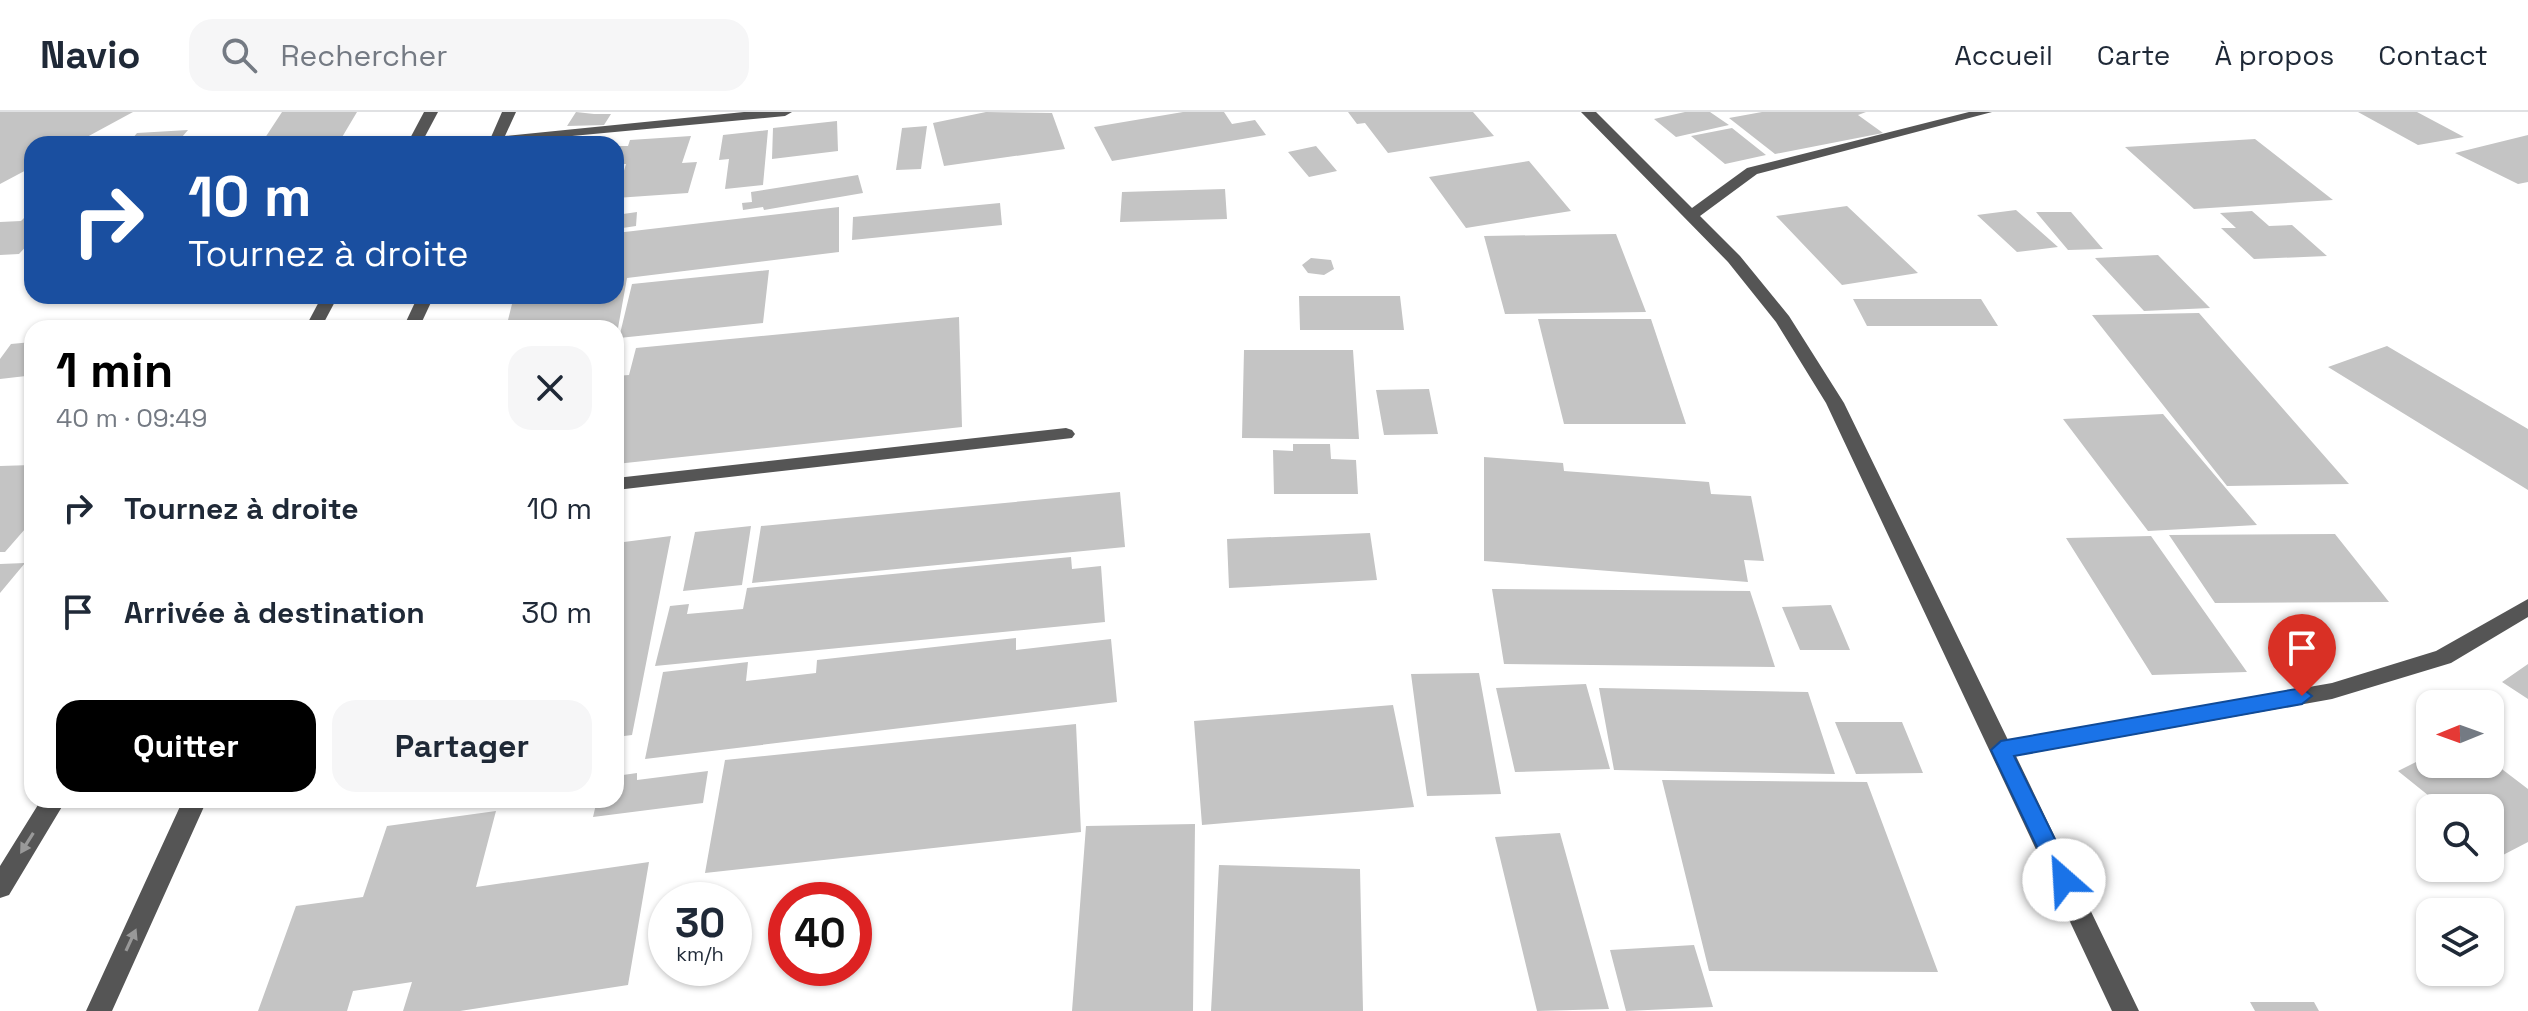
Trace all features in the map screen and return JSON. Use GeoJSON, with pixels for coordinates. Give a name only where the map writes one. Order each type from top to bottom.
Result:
{"type":"FeatureCollection","features":[{"type":"Feature","properties":{"kind":"street"},"geometry":{"type":"LineString","coordinates":[[418,136],[431,112]]}},
{"type":"Feature","properties":{"kind":"street"},"geometry":{"type":"LineString","coordinates":[[498,136],[509,112]]}},
{"type":"Feature","properties":{"kind":"street"},"geometry":{"type":"LineString","coordinates":[[560,136],[785,112]]}},
{"type":"Feature","properties":{"kind":"street"},"geometry":{"type":"LineString","coordinates":[[1588,112],[1734,259],[1783,320],[1835,403],[2126,1011]]}},
{"type":"Feature","properties":{"kind":"street"},"geometry":{"type":"LineString","coordinates":[[1692,215],[1752,171],[1985,112]]}},
{"type":"Feature","properties":{"kind":"street"},"geometry":{"type":"LineString","coordinates":[[624,483],[1066,434]]}},
{"type":"Feature","properties":{"kind":"street"},"geometry":{"type":"LineString","coordinates":[[2001,750],[2332,691],[2443,657],[2528,607]]}},
{"type":"Feature","properties":{"kind":"street"},"geometry":{"type":"LineString","coordinates":[[0,887],[49,808]]}},
{"type":"Feature","properties":{"kind":"street"},"geometry":{"type":"LineString","coordinates":[[99,1011],[191,808]]}},
{"type":"Feature","properties":{"kind":"building"},"geometry":{"type":"Polygon","coordinates":[[[0,112],[133,112],[89,136],[24,136],[24,171],[0,184],[0,112]]]}},
{"type":"Feature","properties":{"kind":"building"},"geometry":{"type":"Polygon","coordinates":[[[282,112],[357,112],[343,136],[266,136],[282,112]]]}},
{"type":"Feature","properties":{"kind":"building"},"geometry":{"type":"Polygon","coordinates":[[[576,112],[611,114],[604,125],[567,126],[576,112]]]}},
{"type":"Feature","properties":{"kind":"building"},"geometry":{"type":"Polygon","coordinates":[[[986,112],[1052,113],[1065,149],[944,166],[933,123],[986,112]]]}},
{"type":"Feature","properties":{"kind":"building"},"geometry":{"type":"Polygon","coordinates":[[[1183,112],[1224,112],[1232,124],[1255,120],[1266,135],[1112,161],[1094,127],[1183,112]]]}},
{"type":"Feature","properties":{"kind":"building"},"geometry":{"type":"Polygon","coordinates":[[[1348,112],[1473,112],[1494,136],[1388,153],[1365,123],[1357,124],[1348,112]]]}},
{"type":"Feature","properties":{"kind":"building"},"geometry":{"type":"Polygon","coordinates":[[[1685,112],[1710,112],[1729,125],[1676,137],[1654,119],[1685,112]]]}},
{"type":"Feature","properties":{"kind":"building"},"geometry":{"type":"Polygon","coordinates":[[[1762,112],[1866,112],[1858,115],[1883,133],[1775,154],[1729,118],[1762,112]]]}},
{"type":"Feature","properties":{"kind":"building"},"geometry":{"type":"Polygon","coordinates":[[[2358,112],[2417,112],[2464,137],[2418,145],[2358,112]]]}},
{"type":"Feature","properties":{"kind":"building"},"geometry":{"type":"Polygon","coordinates":[[[837,121],[838,151],[772,159],[773,128],[837,121]]]}},
{"type":"Feature","properties":{"kind":"building"},"geometry":{"type":"Polygon","coordinates":[[[927,126],[921,169],[896,170],[902,128],[927,126]]]}},
{"type":"Feature","properties":{"kind":"building"},"geometry":{"type":"Polygon","coordinates":[[[1732,128],[1766,155],[1725,164],[1691,136],[1732,128]]]}},
{"type":"Feature","properties":{"kind":"building"},"geometry":{"type":"Polygon","coordinates":[[[188,130],[183,136],[135,136],[137,133],[188,130]]]}},
{"type":"Feature","properties":{"kind":"building"},"geometry":{"type":"Polygon","coordinates":[[[768,130],[763,185],[725,189],[729,159],[719,160],[723,135],[768,130]]]}},
{"type":"Feature","properties":{"kind":"building"},"geometry":{"type":"Polygon","coordinates":[[[2528,135],[2528,182],[2518,184],[2455,153],[2528,135]]]}},
{"type":"Feature","properties":{"kind":"building"},"geometry":{"type":"Polygon","coordinates":[[[691,136],[682,163],[697,162],[688,193],[624,197],[624,146],[628,146],[630,140],[691,136]]]}},
{"type":"Feature","properties":{"kind":"building"},"geometry":{"type":"Polygon","coordinates":[[[2255,139],[2333,200],[2194,209],[2125,147],[2255,139]]]}},
{"type":"Feature","properties":{"kind":"building"},"geometry":{"type":"Polygon","coordinates":[[[1316,146],[1337,171],[1309,177],[1288,152],[1316,146]]]}},
{"type":"Feature","properties":{"kind":"building"},"geometry":{"type":"Polygon","coordinates":[[[1529,161],[1571,211],[1466,228],[1429,177],[1529,161]]]}},
{"type":"Feature","properties":{"kind":"building"},"geometry":{"type":"Polygon","coordinates":[[[858,175],[863,193],[764,210],[763,207],[743,210],[742,203],[752,202],[751,192],[858,175]]]}},
{"type":"Feature","properties":{"kind":"building"},"geometry":{"type":"Polygon","coordinates":[[[1225,189],[1227,219],[1120,222],[1122,192],[1225,189]]]}},
{"type":"Feature","properties":{"kind":"building"},"geometry":{"type":"Polygon","coordinates":[[[1000,203],[1002,225],[852,240],[853,217],[1000,203]]]}},
{"type":"Feature","properties":{"kind":"building"},"geometry":{"type":"Polygon","coordinates":[[[1847,206],[1918,273],[1842,285],[1776,216],[1847,206]]]}},
{"type":"Feature","properties":{"kind":"building"},"geometry":{"type":"Polygon","coordinates":[[[839,207],[839,252],[627,278],[624,295],[624,232],[839,207]]]}},
{"type":"Feature","properties":{"kind":"building"},"geometry":{"type":"Polygon","coordinates":[[[2016,210],[2058,247],[2017,252],[1977,215],[2016,210]]]}},
{"type":"Feature","properties":{"kind":"building"},"geometry":{"type":"Polygon","coordinates":[[[2252,211],[2269,226],[2292,225],[2327,256],[2254,259],[2221,228],[2236,228],[2220,213],[2252,211]]]}},
{"type":"Feature","properties":{"kind":"building"},"geometry":{"type":"Polygon","coordinates":[[[637,212],[636,226],[624,228],[624,214],[637,212]]]}},
{"type":"Feature","properties":{"kind":"building"},"geometry":{"type":"Polygon","coordinates":[[[2036,212],[2071,212],[2103,249],[2068,250],[2036,212]]]}},
{"type":"Feature","properties":{"kind":"building"},"geometry":{"type":"Polygon","coordinates":[[[24,218],[24,249],[19,254],[0,255],[0,222],[21,221],[24,218]]]}},
{"type":"Feature","properties":{"kind":"building"},"geometry":{"type":"Polygon","coordinates":[[[1616,234],[1646,312],[1505,314],[1484,236],[1616,234]]]}},
{"type":"Feature","properties":{"kind":"building"},"geometry":{"type":"Polygon","coordinates":[[[2158,255],[2210,308],[2144,311],[2095,258],[2158,255]]]}},
{"type":"Feature","properties":{"kind":"building"},"geometry":{"type":"Polygon","coordinates":[[[1311,258],[1331,260],[1334,269],[1324,275],[1308,273],[1302,265],[1311,258]]]}},
{"type":"Feature","properties":{"kind":"building"},"geometry":{"type":"Polygon","coordinates":[[[769,270],[763,323],[624,337],[623,320],[632,284],[769,270]]]}},
{"type":"Feature","properties":{"kind":"building"},"geometry":{"type":"Polygon","coordinates":[[[1299,296],[1400,296],[1404,330],[1300,330],[1299,296]]]}},
{"type":"Feature","properties":{"kind":"building"},"geometry":{"type":"Polygon","coordinates":[[[1853,299],[1981,299],[1998,326],[1867,326],[1853,299]]]}},
{"type":"Feature","properties":{"kind":"building"},"geometry":{"type":"Polygon","coordinates":[[[512,304],[622,304],[619,320],[508,320],[512,304]]]}},
{"type":"Feature","properties":{"kind":"building"},"geometry":{"type":"Polygon","coordinates":[[[2199,313],[2349,484],[2227,486],[2092,315],[2199,313]]]}},
{"type":"Feature","properties":{"kind":"building"},"geometry":{"type":"Polygon","coordinates":[[[959,317],[962,427],[624,463],[624,375],[629,375],[636,348],[959,317]]]}},
{"type":"Feature","properties":{"kind":"building"},"geometry":{"type":"Polygon","coordinates":[[[1538,319],[1651,319],[1686,424],[1564,424],[1538,319]]]}},
{"type":"Feature","properties":{"kind":"building"},"geometry":{"type":"Polygon","coordinates":[[[24,343],[24,376],[0,379],[0,359],[11,344],[24,343]]]}},
{"type":"Feature","properties":{"kind":"building"},"geometry":{"type":"Polygon","coordinates":[[[2387,346],[2528,429],[2528,490],[2328,367],[2387,346]]]}},
{"type":"Feature","properties":{"kind":"building"},"geometry":{"type":"Polygon","coordinates":[[[1244,350],[1353,350],[1359,439],[1242,438],[1244,350]]]}},
{"type":"Feature","properties":{"kind":"building"},"geometry":{"type":"Polygon","coordinates":[[[1429,389],[1438,434],[1384,435],[1376,390],[1429,389]]]}},
{"type":"Feature","properties":{"kind":"building"},"geometry":{"type":"Polygon","coordinates":[[[2163,414],[2257,525],[2148,531],[2063,419],[2163,414]]]}},
{"type":"Feature","properties":{"kind":"building"},"geometry":{"type":"Polygon","coordinates":[[[1293,444],[1330,444],[1331,459],[1356,460],[1358,494],[1274,494],[1273,450],[1293,451],[1293,444]]]}},
{"type":"Feature","properties":{"kind":"building"},"geometry":{"type":"Polygon","coordinates":[[[1484,457],[1563,463],[1564,471],[1709,482],[1711,494],[1751,496],[1764,561],[1744,560],[1748,582],[1484,561],[1484,457]]]}},
{"type":"Feature","properties":{"kind":"building"},"geometry":{"type":"Polygon","coordinates":[[[24,465],[24,530],[5,552],[0,552],[0,466],[24,465]]]}},
{"type":"Feature","properties":{"kind":"building"},"geometry":{"type":"Polygon","coordinates":[[[1120,492],[1125,547],[752,583],[761,526],[1120,492]]]}},
{"type":"Feature","properties":{"kind":"building"},"geometry":{"type":"Polygon","coordinates":[[[751,526],[742,585],[683,591],[695,532],[751,526]]]}},
{"type":"Feature","properties":{"kind":"building"},"geometry":{"type":"Polygon","coordinates":[[[1370,533],[1377,580],[1229,588],[1227,539],[1370,533]]]}},
{"type":"Feature","properties":{"kind":"building"},"geometry":{"type":"Polygon","coordinates":[[[2335,534],[2389,602],[2215,603],[2169,535],[2335,534]]]}},
{"type":"Feature","properties":{"kind":"building"},"geometry":{"type":"Polygon","coordinates":[[[671,536],[632,735],[624,736],[624,542],[671,536]]]}},
{"type":"Feature","properties":{"kind":"building"},"geometry":{"type":"Polygon","coordinates":[[[2151,536],[2247,672],[2152,675],[2066,538],[2151,536]]]}},
{"type":"Feature","properties":{"kind":"building"},"geometry":{"type":"Polygon","coordinates":[[[1071,557],[1072,569],[1101,566],[1105,622],[655,666],[670,606],[689,604],[687,614],[743,609],[747,588],[1071,557]]]}},
{"type":"Feature","properties":{"kind":"building"},"geometry":{"type":"Polygon","coordinates":[[[24,563],[0,593],[0,564],[24,563]]]}},
{"type":"Feature","properties":{"kind":"building"},"geometry":{"type":"Polygon","coordinates":[[[1492,589],[1750,591],[1775,667],[1504,664],[1492,589]]]}},
{"type":"Feature","properties":{"kind":"building"},"geometry":{"type":"Polygon","coordinates":[[[1831,605],[1850,650],[1800,650],[1782,607],[1831,605]]]}},
{"type":"Feature","properties":{"kind":"building"},"geometry":{"type":"Polygon","coordinates":[[[1016,638],[1016,650],[1111,639],[1117,702],[645,759],[663,672],[748,662],[746,681],[816,673],[817,660],[1016,638]]]}},
{"type":"Feature","properties":{"kind":"building"},"geometry":{"type":"Polygon","coordinates":[[[2528,664],[2528,699],[2502,682],[2528,664]]]}},
{"type":"Feature","properties":{"kind":"building"},"geometry":{"type":"Polygon","coordinates":[[[1479,673],[1501,794],[1427,796],[1411,674],[1479,673]]]}},
{"type":"Feature","properties":{"kind":"building"},"geometry":{"type":"Polygon","coordinates":[[[1586,684],[1610,769],[1515,772],[1496,688],[1586,684]]]}},
{"type":"Feature","properties":{"kind":"building"},"geometry":{"type":"Polygon","coordinates":[[[1599,688],[1808,692],[1835,774],[1614,770],[1599,688]]]}},
{"type":"Feature","properties":{"kind":"building"},"geometry":{"type":"Polygon","coordinates":[[[1393,705],[1414,807],[1202,825],[1194,721],[1393,705]]]}},
{"type":"Feature","properties":{"kind":"building"},"geometry":{"type":"Polygon","coordinates":[[[1835,722],[1902,722],[1923,773],[1856,774],[1835,722]]]}},
{"type":"Feature","properties":{"kind":"building"},"geometry":{"type":"Polygon","coordinates":[[[1076,724],[1081,832],[705,873],[725,760],[1076,724]]]}},
{"type":"Feature","properties":{"kind":"building"},"geometry":{"type":"Polygon","coordinates":[[[2416,762],[2416,778],[2504,778],[2504,771],[2528,789],[2528,842],[2504,854],[2504,794],[2427,794],[2398,771],[2416,762]]]}},
{"type":"Feature","properties":{"kind":"building"},"geometry":{"type":"Polygon","coordinates":[[[708,771],[703,803],[593,817],[595,808],[624,808],[624,775],[637,773],[637,780],[708,771]]]}},
{"type":"Feature","properties":{"kind":"building"},"geometry":{"type":"Polygon","coordinates":[[[1662,780],[1867,782],[1938,972],[1709,971],[1662,780]]]}},
{"type":"Feature","properties":{"kind":"building"},"geometry":{"type":"Polygon","coordinates":[[[496,811],[476,887],[649,862],[628,985],[460,1011],[403,1011],[412,982],[353,991],[347,1011],[258,1011],[296,906],[363,897],[387,826],[496,811]]]}},
{"type":"Feature","properties":{"kind":"building"},"geometry":{"type":"Polygon","coordinates":[[[1195,824],[1193,1011],[1072,1011],[1086,826],[1195,824]]]}},
{"type":"Feature","properties":{"kind":"building"},"geometry":{"type":"Polygon","coordinates":[[[1560,833],[1609,1009],[1537,1011],[1495,837],[1560,833]]]}},
{"type":"Feature","properties":{"kind":"building"},"geometry":{"type":"Polygon","coordinates":[[[1219,865],[1360,869],[1363,1011],[1211,1011],[1219,865]]]}},
{"type":"Feature","properties":{"kind":"building"},"geometry":{"type":"Polygon","coordinates":[[[1694,945],[1713,1007],[1626,1011],[1610,950],[1694,945]]]}},
{"type":"Feature","properties":{"kind":"building"},"geometry":{"type":"Polygon","coordinates":[[[2250,1002],[2314,1002],[2319,1011],[2255,1011],[2250,1002]]]}},
{"type":"Feature","properties":{"kind":"route"},"geometry":{"type":"LineString","coordinates":[[2064,880],[2001,750],[2302,696]]}}]}
